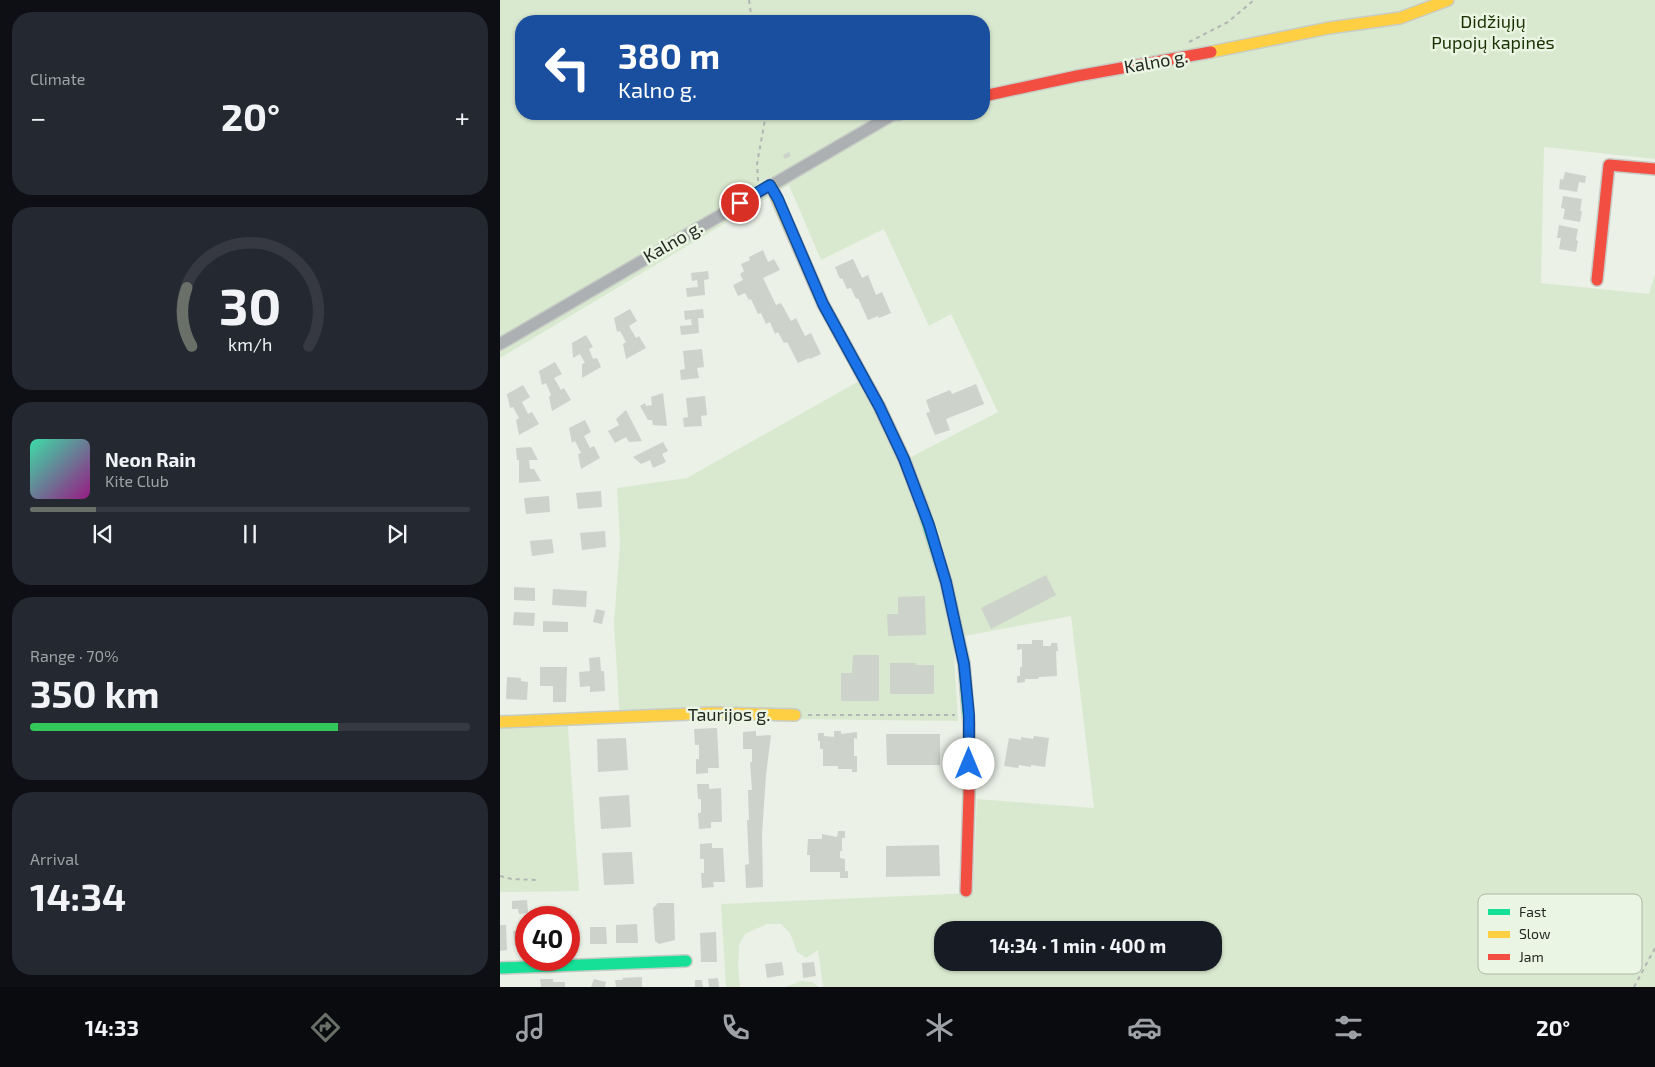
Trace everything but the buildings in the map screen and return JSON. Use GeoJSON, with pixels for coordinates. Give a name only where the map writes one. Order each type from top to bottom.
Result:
{"type":"FeatureCollection","features":[{"type":"Feature","properties":{"kind":"street","name":"Kalno g."},"geometry":{"type":"LineString","coordinates":[[990,95],[1077,76],[1162,62],[1329,28],[1400,18],[1448,0]]}},
{"type":"Feature","properties":{"kind":"street","name":"Kalno g."},"geometry":{"type":"LineString","coordinates":[[500,344],[883,120]]}},
{"type":"Feature","properties":{"kind":"street"},"geometry":{"type":"LineString","coordinates":[[1597,280],[1610,165],[1655,169]]}},
{"type":"Feature","properties":{"kind":"street"},"geometry":{"type":"LineString","coordinates":[[770,185],[778,199],[823,304],[879,406],[904,459],[929,525],[946,582],[964,664],[969,715],[970,795],[966,891]]}},
{"type":"Feature","properties":{"kind":"street","name":"Taurijos g."},"geometry":{"type":"LineString","coordinates":[[500,722],[713,713],[795,716]]}},
{"type":"Feature","properties":{"kind":"street"},"geometry":{"type":"LineString","coordinates":[[500,968],[686,961]]}},
{"type":"Feature","properties":{"kind":"path"},"geometry":{"type":"LineString","coordinates":[[749,0],[751,15]]}},
{"type":"Feature","properties":{"kind":"path"},"geometry":{"type":"LineString","coordinates":[[1188,43],[1228,22],[1254,0]]}},
{"type":"Feature","properties":{"kind":"path"},"geometry":{"type":"LineString","coordinates":[[759,192],[758,164],[765,120]]}},
{"type":"Feature","properties":{"kind":"path","name":"Taurijos g."},"geometry":{"type":"LineString","coordinates":[[795,716],[958,715]]}},
{"type":"Feature","properties":{"kind":"path"},"geometry":{"type":"LineString","coordinates":[[500,876],[512,879],[537,880]]}},
{"type":"Feature","properties":{"kind":"path"},"geometry":{"type":"LineString","coordinates":[[1642,972],[1655,948]]}},
{"type":"Feature","properties":{"kind":"path"},"geometry":{"type":"LineString","coordinates":[[1634,987],[1641,974]]}},
{"type":"Feature","properties":{"kind":"green space","name":"Didžiųjų Pupojų kapinės"},"geometry":{"type":"Polygon","coordinates":[[[500,0],[1655,0],[1655,159],[1544,147],[1541,283],[1649,294],[1655,274],[1655,987],[823,987],[818,950],[806,958],[797,952],[790,933],[781,924],[767,924],[745,934],[739,945],[740,987],[726,987],[721,904],[973,893],[977,799],[1094,808],[1071,616],[953,638],[958,721],[684,718],[620,721],[614,623],[620,543],[617,488],[687,478],[868,376],[909,458],[998,412],[951,314],[929,326],[884,229],[821,260],[789,185],[500,358],[500,0]]]}},
{"type":"Feature","properties":{"kind":"green space"},"geometry":{"type":"Polygon","coordinates":[[[568,726],[579,891],[500,892],[500,729],[568,726]]]}},
{"type":"Feature","properties":{"kind":"green space"},"geometry":{"type":"Polygon","coordinates":[[[801,981],[812,982],[819,987],[785,987],[801,981]]]}},
{"type":"Feature","properties":{"kind":"traffic: fast"},"geometry":{"type":"LineString","coordinates":[[922,506],[946,582],[964,664],[969,725]]}},
{"type":"Feature","properties":{"kind":"traffic: fast"},"geometry":{"type":"LineString","coordinates":[[500,968],[686,961]]}},
{"type":"Feature","properties":{"kind":"traffic: slow"},"geometry":{"type":"LineString","coordinates":[[1211,52],[1329,28],[1400,18],[1448,0]]}},
{"type":"Feature","properties":{"kind":"traffic: slow"},"geometry":{"type":"LineString","coordinates":[[771,185],[823,304],[879,406],[904,459],[922,506]]}},
{"type":"Feature","properties":{"kind":"traffic: slow"},"geometry":{"type":"LineString","coordinates":[[500,722],[713,713],[795,715]]}},
{"type":"Feature","properties":{"kind":"traffic: jam"},"geometry":{"type":"LineString","coordinates":[[990,95],[1077,76],[1211,52]]}},
{"type":"Feature","properties":{"kind":"traffic: jam"},"geometry":{"type":"LineString","coordinates":[[1597,280],[1609,165],[1655,169]]}},
{"type":"Feature","properties":{"kind":"traffic: jam"},"geometry":{"type":"LineString","coordinates":[[966,891],[969,725]]}},
{"type":"Feature","properties":{"kind":"route"},"geometry":{"type":"LineString","coordinates":[[740,203],[770,185],[778,199],[823,304],[879,406],[904,459],[929,525],[946,582],[960,644],[969,715],[969,764]]}}]}
